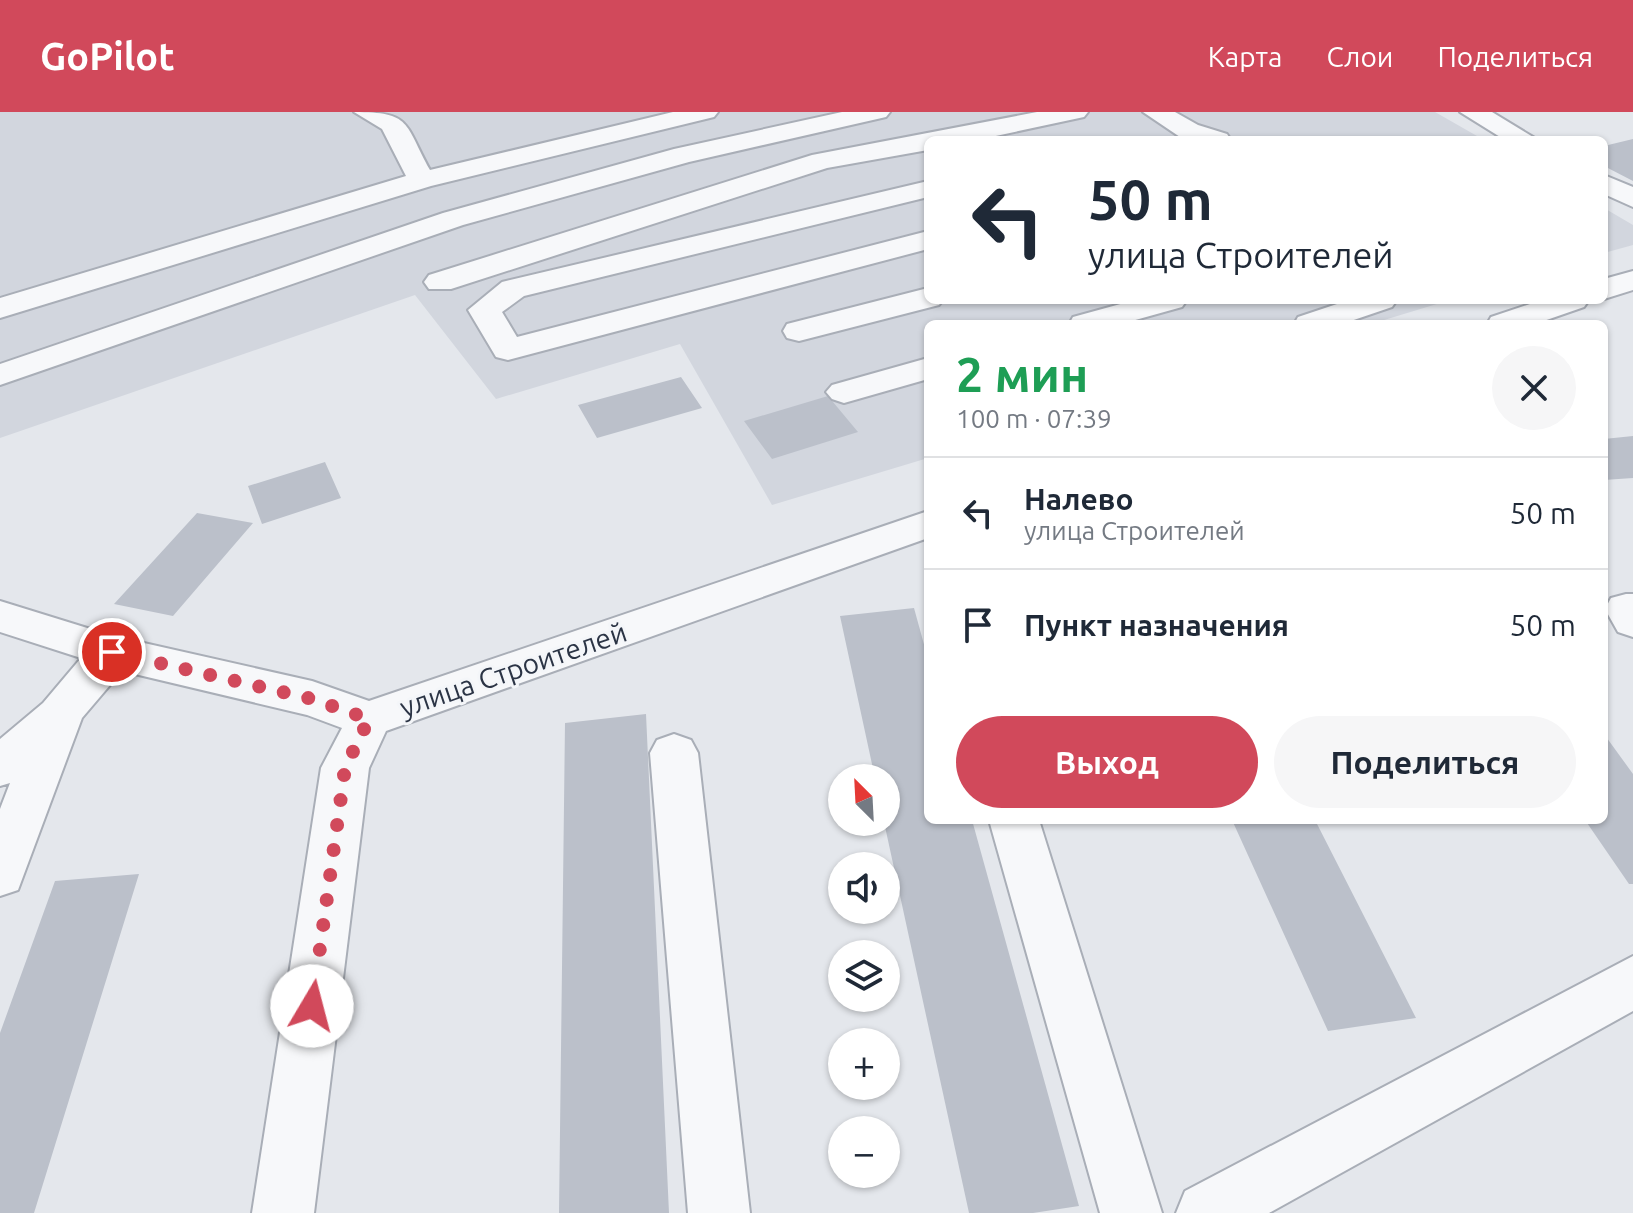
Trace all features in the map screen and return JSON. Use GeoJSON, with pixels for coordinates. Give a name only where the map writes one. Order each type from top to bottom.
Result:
{"type":"FeatureCollection","features":[{"type":"Feature","properties":{"kind":"street"},"geometry":{"type":"LineString","coordinates":[[367,112],[392,124],[422,180]]}},
{"type":"Feature","properties":{"kind":"street"},"geometry":{"type":"LineString","coordinates":[[0,308],[422,180],[705,112]]}},
{"type":"Feature","properties":{"kind":"street"},"geometry":{"type":"LineString","coordinates":[[0,375],[453,219],[684,155],[877,112]]}},
{"type":"Feature","properties":{"kind":"street"},"geometry":{"type":"LineString","coordinates":[[958,136],[1075,112]]}},
{"type":"Feature","properties":{"kind":"street"},"geometry":{"type":"LineString","coordinates":[[1156,112],[1189,131],[1205,136]]}},
{"type":"Feature","properties":{"kind":"street"},"geometry":{"type":"LineString","coordinates":[[1473,112],[1518,136]]}},
{"type":"Feature","properties":{"kind":"street"},"geometry":{"type":"LineString","coordinates":[[1166,136],[1189,131]]}},
{"type":"Feature","properties":{"kind":"street"},"geometry":{"type":"LineString","coordinates":[[440,282],[822,161],[924,143]]}},
{"type":"Feature","properties":{"kind":"street"},"geometry":{"type":"LineString","coordinates":[[1608,185],[1633,198]]}},
{"type":"Feature","properties":{"kind":"street"},"geometry":{"type":"LineString","coordinates":[[924,190],[513,289],[484,310],[508,350],[924,241]]}},
{"type":"Feature","properties":{"kind":"street"},"geometry":{"type":"LineString","coordinates":[[1608,289],[1633,280]]}},
{"type":"Feature","properties":{"kind":"street"},"geometry":{"type":"LineString","coordinates":[[799,331],[924,299]]}},
{"type":"Feature","properties":{"kind":"street"},"geometry":{"type":"LineString","coordinates":[[1099,320],[1157,304]]}},
{"type":"Feature","properties":{"kind":"street"},"geometry":{"type":"LineString","coordinates":[[1322,320],[1369,304]]}},
{"type":"Feature","properties":{"kind":"street"},"geometry":{"type":"LineString","coordinates":[[1512,320],[1549,304]]}},
{"type":"Feature","properties":{"kind":"street"},"geometry":{"type":"LineString","coordinates":[[844,392],[924,369]]}},
{"type":"Feature","properties":{"kind":"street","name":"улица Строителей"},"geometry":{"type":"LineString","coordinates":[[0,616],[112,652],[312,699],[369,719],[924,525]]}},
{"type":"Feature","properties":{"kind":"street"},"geometry":{"type":"LineString","coordinates":[[1633,609],[1626,609],[1633,621]]}},
{"type":"Feature","properties":{"kind":"street"},"geometry":{"type":"LineString","coordinates":[[0,767],[62,710],[112,652]]}},
{"type":"Feature","properties":{"kind":"street"},"geometry":{"type":"LineString","coordinates":[[0,874],[62,710]]}},
{"type":"Feature","properties":{"kind":"street"},"geometry":{"type":"LineString","coordinates":[[283,1213],[345,768],[369,719]]}},
{"type":"Feature","properties":{"kind":"street"},"geometry":{"type":"LineString","coordinates":[[674,753],[719,1213]]}},
{"type":"Feature","properties":{"kind":"street"},"geometry":{"type":"LineString","coordinates":[[1015,824],[1131,1213]]}},
{"type":"Feature","properties":{"kind":"street"},"geometry":{"type":"LineString","coordinates":[[1207,1213],[1633,982]]}},
{"type":"Feature","properties":{"kind":"shaded area"},"geometry":{"type":"Polygon","coordinates":[[[0,112],[1435,112],[1477,136],[924,136],[924,304],[1437,304],[1384,320],[924,320],[924,459],[772,505],[680,344],[496,399],[415,295],[0,438],[0,112]]]}},
{"type":"Feature","properties":{"kind":"shaded area"},"geometry":{"type":"Polygon","coordinates":[[[1608,210],[1633,225],[1633,245],[1608,252],[1608,210]]]}},
{"type":"Feature","properties":{"kind":"building"},"geometry":{"type":"Polygon","coordinates":[[[1633,139],[1633,181],[1608,168],[1608,145],[1633,139]]]}},
{"type":"Feature","properties":{"kind":"building"},"geometry":{"type":"Polygon","coordinates":[[[681,377],[702,408],[597,438],[578,405],[681,377]]]}},
{"type":"Feature","properties":{"kind":"building"},"geometry":{"type":"Polygon","coordinates":[[[828,396],[858,432],[772,459],[744,421],[828,396]]]}},
{"type":"Feature","properties":{"kind":"building"},"geometry":{"type":"Polygon","coordinates":[[[1633,436],[1633,478],[1608,480],[1608,439],[1633,436]]]}},
{"type":"Feature","properties":{"kind":"building"},"geometry":{"type":"Polygon","coordinates":[[[325,462],[341,498],[262,524],[248,486],[325,462]]]}},
{"type":"Feature","properties":{"kind":"building"},"geometry":{"type":"Polygon","coordinates":[[[197,513],[253,523],[173,616],[114,604],[197,513]]]}},
{"type":"Feature","properties":{"kind":"building"},"geometry":{"type":"Polygon","coordinates":[[[914,608],[924,644],[924,824],[973,824],[1079,1206],[1033,1213],[969,1213],[900,896],[900,852],[891,852],[887,836],[900,836],[900,764],[872,764],[840,616],[914,608]]]}},
{"type":"Feature","properties":{"kind":"building"},"geometry":{"type":"Polygon","coordinates":[[[646,714],[669,1213],[559,1213],[565,723],[646,714]]]}},
{"type":"Feature","properties":{"kind":"building"},"geometry":{"type":"Polygon","coordinates":[[[1608,740],[1633,774],[1633,884],[1629,884],[1588,824],[1608,824],[1608,740]]]}},
{"type":"Feature","properties":{"kind":"building"},"geometry":{"type":"Polygon","coordinates":[[[1234,824],[1317,824],[1416,1018],[1328,1031],[1234,824]]]}},
{"type":"Feature","properties":{"kind":"building"},"geometry":{"type":"Polygon","coordinates":[[[139,874],[34,1213],[0,1213],[0,1033],[55,881],[139,874]]]}},
{"type":"Feature","properties":{"kind":"route"},"geometry":{"type":"LineString","coordinates":[[112,652],[312,699],[369,719],[345,768],[312,1006]]}}]}
